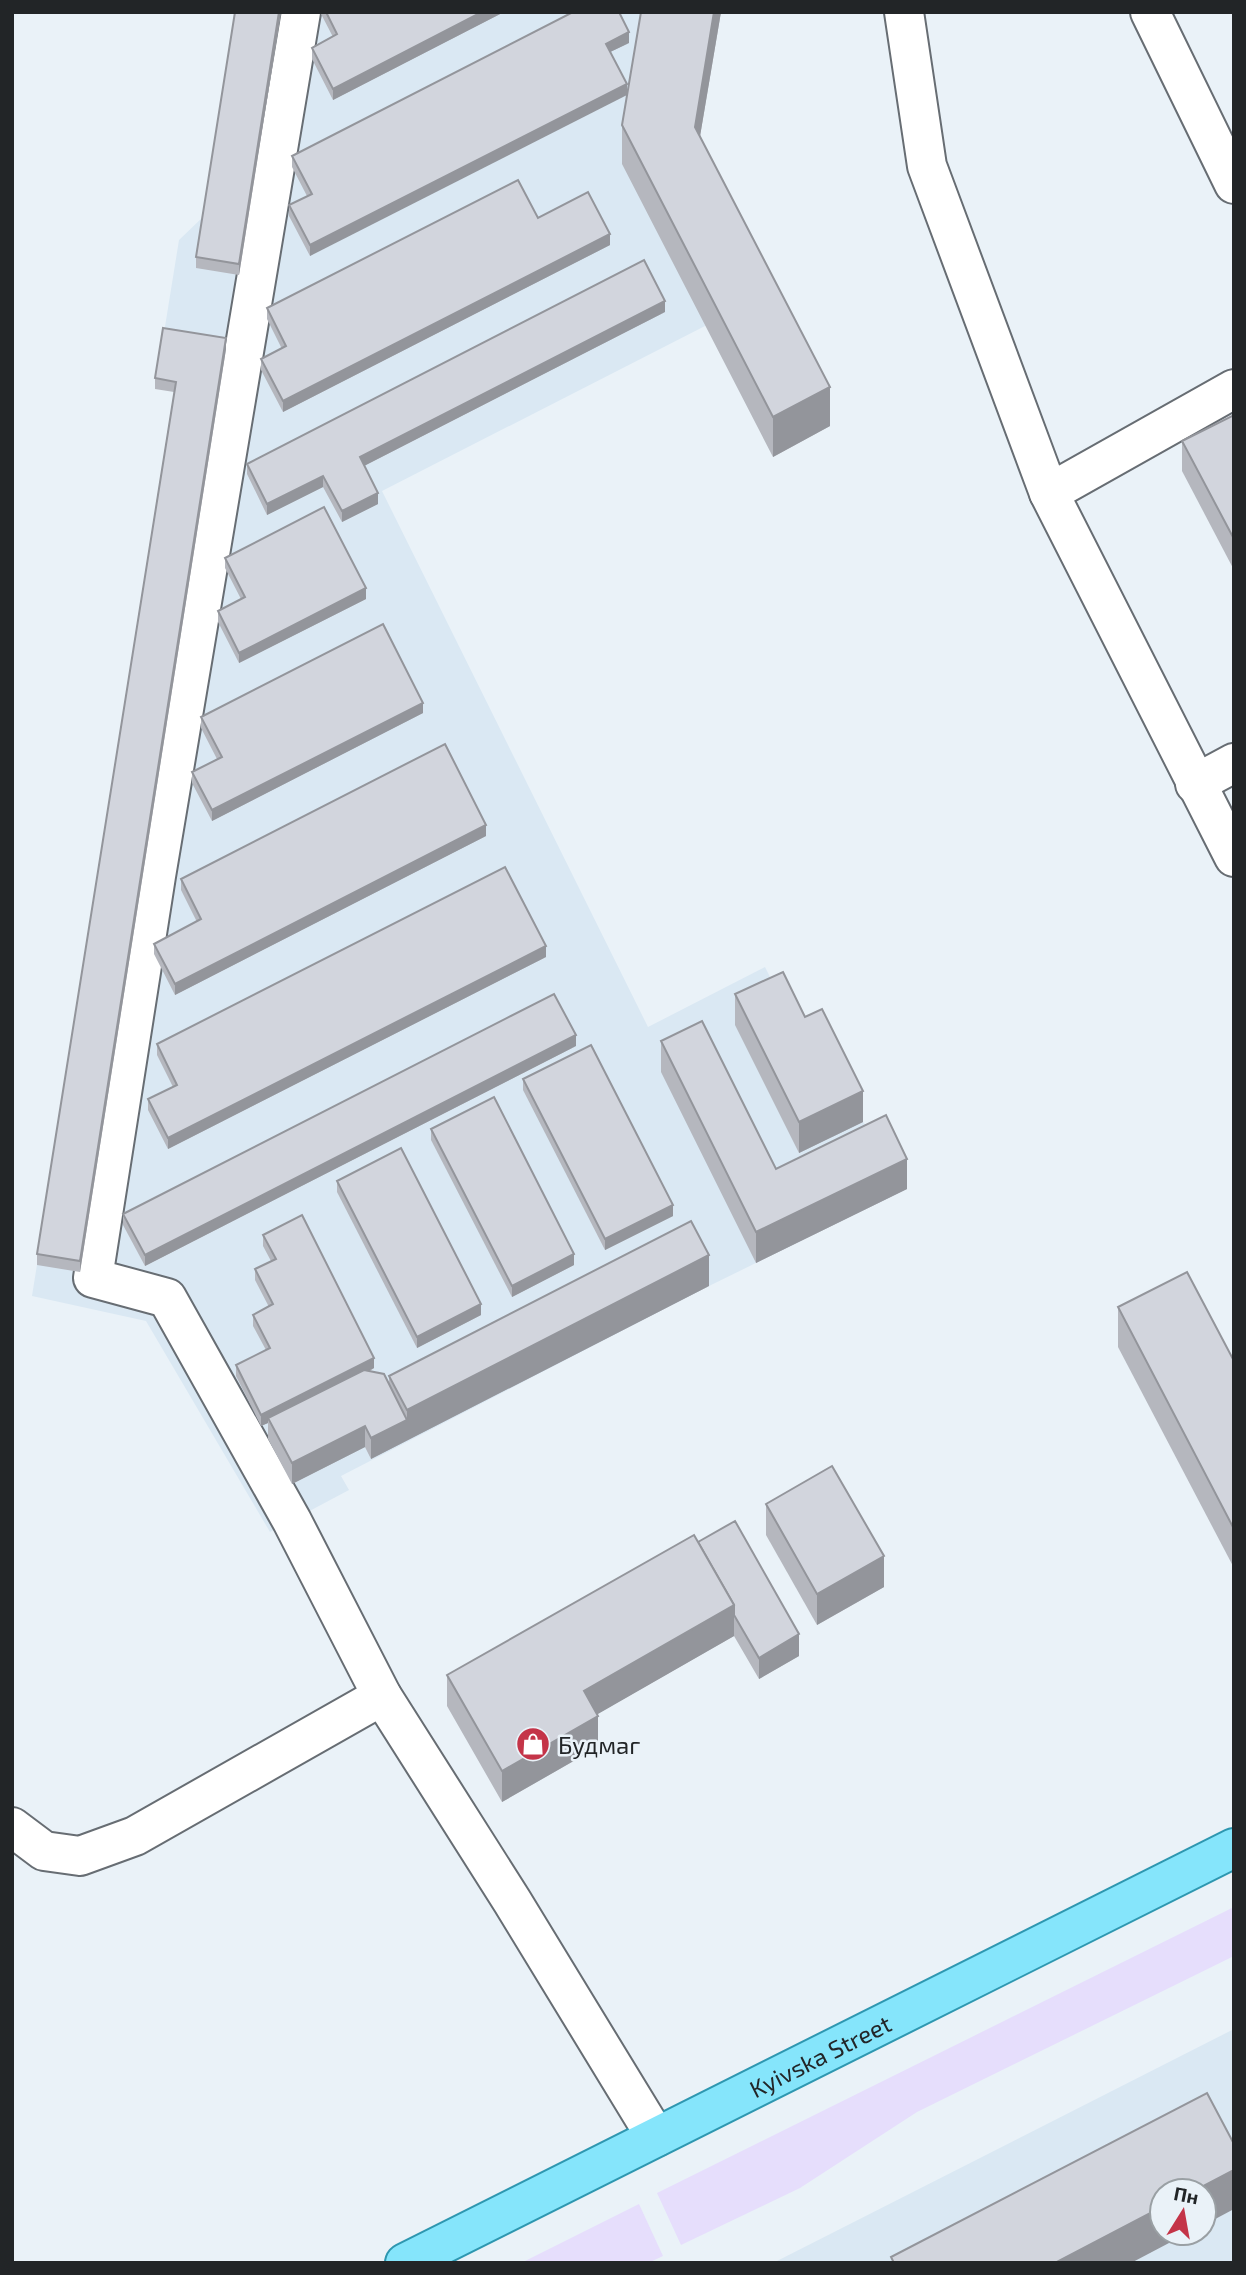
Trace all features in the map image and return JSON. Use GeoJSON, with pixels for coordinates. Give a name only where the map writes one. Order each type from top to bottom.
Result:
{"type":"FeatureCollection","features":[{"type":"Feature","properties":{"kind":"main road","name":"Kyivska Street"},"geometry":{"type":"LineString","coordinates":[[405,2263],[1234,1848]]}},
{"type":"Feature","properties":{"kind":"lane"},"geometry":{"type":"LineString","coordinates":[[301,12],[156,876],[93,1278],[167,1297],[292,1521],[382,1696],[512,1901],[656,2137]]}},
{"type":"Feature","properties":{"kind":"lane"},"geometry":{"type":"LineString","coordinates":[[904,12],[927,166],[1049,493],[1234,857]]}},
{"type":"Feature","properties":{"kind":"lane"},"geometry":{"type":"LineString","coordinates":[[1150,12],[1234,184]]}},
{"type":"Feature","properties":{"kind":"lane"},"geometry":{"type":"LineString","coordinates":[[1049,493],[1234,389]]}},
{"type":"Feature","properties":{"kind":"lane"},"geometry":{"type":"LineString","coordinates":[[1195,784],[1234,763]]}},
{"type":"Feature","properties":{"kind":"lane"},"geometry":{"type":"LineString","coordinates":[[12,1827],[44,1851],[80,1856],[135,1836],[382,1696]]}},
{"type":"Feature","properties":{"kind":"shaded area"},"geometry":{"type":"Polygon","coordinates":[[[237,12],[648,12],[705,326],[382,491],[648,1027],[765,967],[783,1003],[863,1122],[885,1146],[907,1189],[709,1286],[341,1476],[349,1490],[270,1532],[146,1321],[32,1296],[176,393],[163,339],[179,240],[204,216],[237,12]]]}},
{"type":"Feature","properties":{"kind":"shaded area"},"geometry":{"type":"Polygon","coordinates":[[[1234,1907],[1234,1956],[917,2112],[800,2188],[681,2245],[657,2193],[1234,1907]]]}},
{"type":"Feature","properties":{"kind":"shaded area"},"geometry":{"type":"Polygon","coordinates":[[[1234,2029],[1234,2263],[773,2263],[1234,2029]]]}},
{"type":"Feature","properties":{"kind":"shaded area"},"geometry":{"type":"Polygon","coordinates":[[[639,2204],[663,2256],[648,2263],[521,2263],[639,2204]]]}},
{"type":"Feature","properties":{"kind":"building"},"geometry":{"type":"Polygon","coordinates":[[[235,12],[279,12],[239,264],[196,257],[235,12]]]}},
{"type":"Feature","properties":{"kind":"building"},"geometry":{"type":"Polygon","coordinates":[[[326,12],[482,12],[333,89],[312,48],[337,34],[326,12]]]}},
{"type":"Feature","properties":{"kind":"building"},"geometry":{"type":"Polygon","coordinates":[[[573,12],[619,12],[629,32],[606,44],[627,84],[310,245],[289,205],[312,194],[292,156],[573,12]]]}},
{"type":"Feature","properties":{"kind":"building"},"geometry":{"type":"Polygon","coordinates":[[[641,12],[714,12],[695,127],[830,387],[773,417],[622,125],[641,12]]]}},
{"type":"Feature","properties":{"kind":"building"},"geometry":{"type":"Polygon","coordinates":[[[518,180],[538,218],[588,192],[610,234],[283,401],[261,359],[286,346],[267,308],[518,180]]]}},
{"type":"Feature","properties":{"kind":"building"},"geometry":{"type":"Polygon","coordinates":[[[644,260],[665,301],[360,457],[378,493],[342,511],[323,476],[267,504],[247,464],[644,260]]]}},
{"type":"Feature","properties":{"kind":"building"},"geometry":{"type":"Polygon","coordinates":[[[163,328],[226,338],[80,1261],[37,1254],[176,382],[155,378],[163,328]]]}},
{"type":"Feature","properties":{"kind":"building"},"geometry":{"type":"Polygon","coordinates":[[[1234,415],[1234,539],[1182,441],[1234,415]]]}},
{"type":"Feature","properties":{"kind":"building"},"geometry":{"type":"Polygon","coordinates":[[[324,507],[366,588],[239,653],[218,611],[245,597],[225,558],[324,507]]]}},
{"type":"Feature","properties":{"kind":"building"},"geometry":{"type":"Polygon","coordinates":[[[383,624],[423,703],[212,810],[192,772],[222,757],[201,717],[383,624]]]}},
{"type":"Feature","properties":{"kind":"building"},"geometry":{"type":"Polygon","coordinates":[[[445,744],[486,825],[175,984],[154,944],[201,919],[181,879],[445,744]]]}},
{"type":"Feature","properties":{"kind":"building"},"geometry":{"type":"Polygon","coordinates":[[[505,867],[546,946],[168,1138],[148,1099],[177,1085],[157,1044],[505,867]]]}},
{"type":"Feature","properties":{"kind":"building"},"geometry":{"type":"Polygon","coordinates":[[[783,972],[805,1017],[822,1009],[863,1091],[799,1122],[735,994],[783,972]]]}},
{"type":"Feature","properties":{"kind":"building"},"geometry":{"type":"Polygon","coordinates":[[[554,994],[576,1035],[145,1255],[123,1214],[554,994]]]}},
{"type":"Feature","properties":{"kind":"building"},"geometry":{"type":"Polygon","coordinates":[[[702,1021],[776,1169],[886,1115],[907,1159],[756,1232],[661,1041],[702,1021]]]}},
{"type":"Feature","properties":{"kind":"building"},"geometry":{"type":"Polygon","coordinates":[[[591,1045],[673,1205],[605,1239],[523,1079],[591,1045]]]}},
{"type":"Feature","properties":{"kind":"building"},"geometry":{"type":"Polygon","coordinates":[[[494,1097],[574,1254],[512,1286],[431,1129],[494,1097]]]}},
{"type":"Feature","properties":{"kind":"building"},"geometry":{"type":"Polygon","coordinates":[[[401,1148],[481,1304],[417,1337],[337,1181],[401,1148]]]}},
{"type":"Feature","properties":{"kind":"building"},"geometry":{"type":"Polygon","coordinates":[[[302,1215],[374,1358],[261,1415],[236,1365],[270,1348],[253,1315],[273,1304],[255,1269],[276,1259],[263,1235],[302,1215]]]}},
{"type":"Feature","properties":{"kind":"building"},"geometry":{"type":"Polygon","coordinates":[[[691,1221],[709,1255],[407,1410],[389,1376],[691,1221]]]}},
{"type":"Feature","properties":{"kind":"building"},"geometry":{"type":"Polygon","coordinates":[[[1187,1272],[1234,1361],[1234,1529],[1118,1307],[1187,1272]]]}},
{"type":"Feature","properties":{"kind":"building"},"geometry":{"type":"Polygon","coordinates":[[[364,1370],[384,1374],[407,1420],[371,1438],[365,1426],[292,1463],[268,1418],[364,1370]]]}},
{"type":"Feature","properties":{"kind":"building"},"geometry":{"type":"Polygon","coordinates":[[[832,1466],[884,1556],[817,1594],[766,1504],[832,1466]]]}},
{"type":"Feature","properties":{"kind":"building"},"geometry":{"type":"Polygon","coordinates":[[[735,1521],[799,1634],[759,1658],[734,1615],[734,1605],[698,1542],[735,1521]]]}},
{"type":"Feature","properties":{"kind":"building"},"geometry":{"type":"Polygon","coordinates":[[[694,1535],[734,1605],[584,1691],[598,1716],[502,1771],[447,1675],[694,1535]]]}},
{"type":"Feature","properties":{"kind":"building"},"geometry":{"type":"Polygon","coordinates":[[[1207,2093],[1234,2144],[1234,2170],[1218,2178],[1148,2177],[1148,2214],[1055,2263],[894,2263],[891,2257],[1207,2093]]]}},
{"type":"Feature","properties":{"kind":"place","name":"Будмаг"},"geometry":{"type":"Point","coordinates":[533,1744]}}]}
